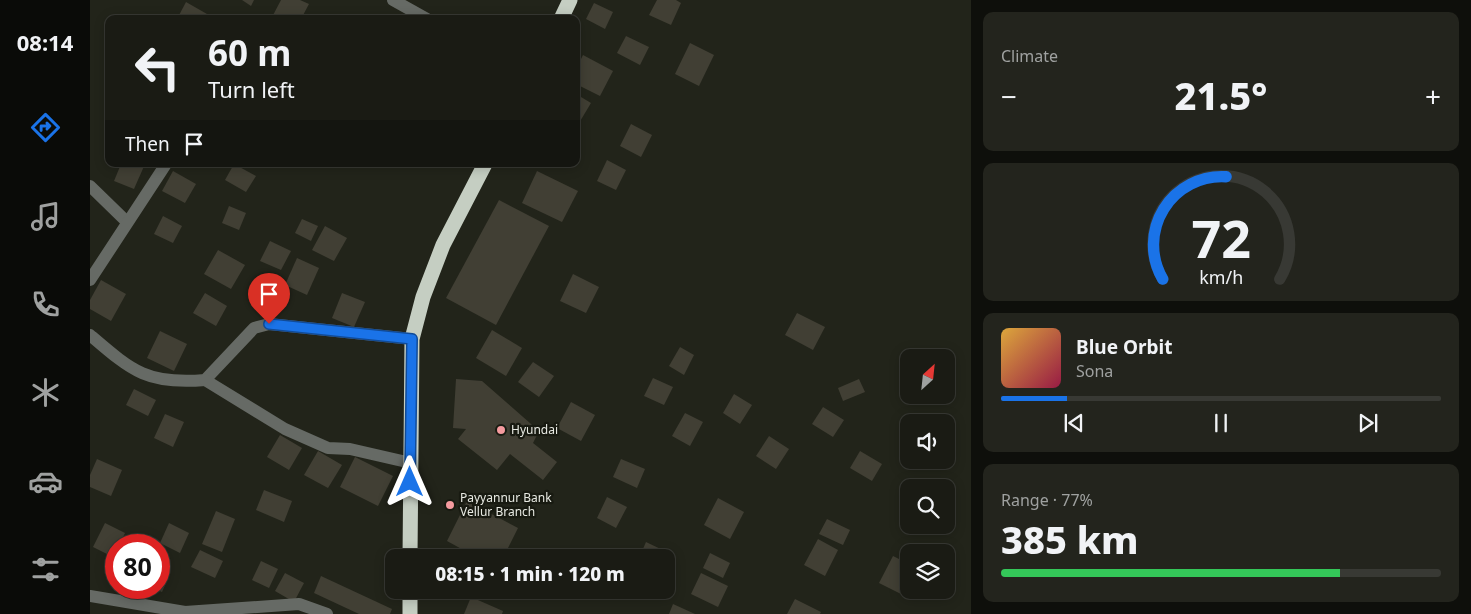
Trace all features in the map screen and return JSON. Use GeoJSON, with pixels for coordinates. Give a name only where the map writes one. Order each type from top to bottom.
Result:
{"type":"FeatureCollection","features":[{"type":"Feature","properties":{"kind":"highway"},"geometry":{"type":"LineString","coordinates":[[563,15],[570,0]]}},
{"type":"Feature","properties":{"kind":"highway"},"geometry":{"type":"LineString","coordinates":[[410,549],[412,339],[423,297],[443,245],[483,167]]}},
{"type":"Feature","properties":{"kind":"highway"},"geometry":{"type":"LineString","coordinates":[[410,599],[410,614]]}},
{"type":"Feature","properties":{"kind":"street"},"geometry":{"type":"LineString","coordinates":[[393,0],[420,15]]}},
{"type":"Feature","properties":{"kind":"street"},"geometry":{"type":"LineString","coordinates":[[90,280],[164,167]]}},
{"type":"Feature","properties":{"kind":"street"},"geometry":{"type":"LineString","coordinates":[[90,186],[127,222]]}},
{"type":"Feature","properties":{"kind":"street"},"geometry":{"type":"LineString","coordinates":[[205,380],[254,328],[269,324],[412,339]]}},
{"type":"Feature","properties":{"kind":"street"},"geometry":{"type":"LineString","coordinates":[[90,335],[126,365],[143,374],[158,379],[182,382],[205,380],[285,429],[328,448],[350,450],[410,463]]}},
{"type":"Feature","properties":{"kind":"street"},"geometry":{"type":"LineString","coordinates":[[90,596],[185,612],[208,612],[299,604],[327,614]]}},
{"type":"Feature","properties":{"kind":"building"},"geometry":{"type":"Polygon","coordinates":[[[242,0],[254,0],[251,6],[242,0]]]}},
{"type":"Feature","properties":{"kind":"building"},"geometry":{"type":"Polygon","coordinates":[[[281,0],[300,0],[309,4],[303,15],[273,15],[281,0]]]}},
{"type":"Feature","properties":{"kind":"building"},"geometry":{"type":"Polygon","coordinates":[[[657,0],[676,0],[681,3],[671,25],[649,15],[657,0]]]}},
{"type":"Feature","properties":{"kind":"building"},"geometry":{"type":"Polygon","coordinates":[[[186,2],[207,14],[207,15],[179,15],[186,2]]]}},
{"type":"Feature","properties":{"kind":"building"},"geometry":{"type":"Polygon","coordinates":[[[594,3],[613,12],[605,29],[586,19],[594,3]]]}},
{"type":"Feature","properties":{"kind":"building"},"geometry":{"type":"Polygon","coordinates":[[[626,36],[649,47],[640,65],[617,53],[626,36]]]}},
{"type":"Feature","properties":{"kind":"building"},"geometry":{"type":"Polygon","coordinates":[[[690,43],[714,55],[699,86],[675,74],[690,43]]]}},
{"type":"Feature","properties":{"kind":"building"},"geometry":{"type":"Polygon","coordinates":[[[583,55],[613,71],[600,96],[580,86],[580,61],[583,55]]]}},
{"type":"Feature","properties":{"kind":"building"},"geometry":{"type":"Polygon","coordinates":[[[580,96],[591,103],[580,121],[580,96]]]}},
{"type":"Feature","properties":{"kind":"building"},"geometry":{"type":"Polygon","coordinates":[[[631,124],[652,135],[641,157],[620,146],[631,124]]]}},
{"type":"Feature","properties":{"kind":"building"},"geometry":{"type":"Polygon","coordinates":[[[607,160],[626,170],[616,190],[597,181],[607,160]]]}},
{"type":"Feature","properties":{"kind":"building"},"geometry":{"type":"Polygon","coordinates":[[[120,167],[144,167],[134,189],[114,181],[120,167]]]}},
{"type":"Feature","properties":{"kind":"building"},"geometry":{"type":"Polygon","coordinates":[[[232,167],[240,167],[256,176],[246,192],[225,180],[232,167]]]}},
{"type":"Feature","properties":{"kind":"building"},"geometry":{"type":"Polygon","coordinates":[[[173,171],[196,184],[185,203],[162,191],[173,171]]]}},
{"type":"Feature","properties":{"kind":"building"},"geometry":{"type":"Polygon","coordinates":[[[537,171],[578,191],[562,222],[522,203],[537,171]]]}},
{"type":"Feature","properties":{"kind":"building"},"geometry":{"type":"Polygon","coordinates":[[[499,200],[549,226],[496,325],[446,298],[499,200]]]}},
{"type":"Feature","properties":{"kind":"building"},"geometry":{"type":"Polygon","coordinates":[[[229,206],[246,213],[239,230],[222,223],[229,206]]]}},
{"type":"Feature","properties":{"kind":"building"},"geometry":{"type":"Polygon","coordinates":[[[163,216],[182,226],[173,243],[154,234],[163,216]]]}},
{"type":"Feature","properties":{"kind":"building"},"geometry":{"type":"Polygon","coordinates":[[[302,219],[318,226],[311,241],[295,233],[302,219]]]}},
{"type":"Feature","properties":{"kind":"building"},"geometry":{"type":"Polygon","coordinates":[[[325,226],[347,238],[334,261],[312,250],[325,226]]]}},
{"type":"Feature","properties":{"kind":"building"},"geometry":{"type":"Polygon","coordinates":[[[270,241],[291,251],[281,270],[260,261],[270,241]]]}},
{"type":"Feature","properties":{"kind":"building"},"geometry":{"type":"Polygon","coordinates":[[[218,250],[245,265],[231,289],[204,274],[218,250]]]}},
{"type":"Feature","properties":{"kind":"building"},"geometry":{"type":"Polygon","coordinates":[[[297,258],[319,268],[307,295],[285,285],[297,258]]]}},
{"type":"Feature","properties":{"kind":"building"},"geometry":{"type":"Polygon","coordinates":[[[573,274],[599,287],[586,313],[560,301],[573,274]]]}},
{"type":"Feature","properties":{"kind":"building"},"geometry":{"type":"Polygon","coordinates":[[[101,280],[126,294],[111,321],[90,309],[90,300],[101,280]]]}},
{"type":"Feature","properties":{"kind":"building"},"geometry":{"type":"Polygon","coordinates":[[[205,293],[227,306],[216,326],[193,313],[205,293]]]}},
{"type":"Feature","properties":{"kind":"building"},"geometry":{"type":"Polygon","coordinates":[[[342,293],[365,302],[354,327],[332,318],[342,293]]]}},
{"type":"Feature","properties":{"kind":"building"},"geometry":{"type":"Polygon","coordinates":[[[797,313],[825,327],[813,350],[785,335],[797,313]]]}},
{"type":"Feature","properties":{"kind":"building"},"geometry":{"type":"Polygon","coordinates":[[[492,330],[522,348],[506,376],[476,358],[492,330]]]}},
{"type":"Feature","properties":{"kind":"building"},"geometry":{"type":"Polygon","coordinates":[[[160,331],[187,344],[174,371],[147,358],[160,331]]]}},
{"type":"Feature","properties":{"kind":"building"},"geometry":{"type":"Polygon","coordinates":[[[680,347],[694,355],[684,375],[669,366],[680,347]]]}},
{"type":"Feature","properties":{"kind":"building"},"geometry":{"type":"Polygon","coordinates":[[[533,362],[554,376],[539,397],[518,382],[533,362]]]}},
{"type":"Feature","properties":{"kind":"building"},"geometry":{"type":"Polygon","coordinates":[[[653,378],[673,387],[664,405],[644,396],[653,378]]]}},
{"type":"Feature","properties":{"kind":"building","name":"Hyundai"},"geometry":{"type":"Polygon","coordinates":[[[456,379],[482,381],[539,431],[533,443],[557,462],[543,480],[510,454],[497,470],[458,439],[466,429],[453,428],[456,379]]]}},
{"type":"Feature","properties":{"kind":"building"},"geometry":{"type":"Polygon","coordinates":[[[859,379],[865,392],[843,401],[838,388],[859,379]]]}},
{"type":"Feature","properties":{"kind":"building"},"geometry":{"type":"Polygon","coordinates":[[[134,389],[156,400],[148,416],[126,405],[134,389]]]}},
{"type":"Feature","properties":{"kind":"building"},"geometry":{"type":"Polygon","coordinates":[[[734,394],[752,405],[740,424],[723,413],[734,394]]]}},
{"type":"Feature","properties":{"kind":"building"},"geometry":{"type":"Polygon","coordinates":[[[571,402],[595,415],[581,441],[557,428],[571,402]]]}},
{"type":"Feature","properties":{"kind":"building"},"geometry":{"type":"Polygon","coordinates":[[[823,407],[844,420],[833,437],[812,424],[823,407]]]}},
{"type":"Feature","properties":{"kind":"building"},"geometry":{"type":"Polygon","coordinates":[[[685,413],[703,422],[690,446],[672,436],[685,413]]]}},
{"type":"Feature","properties":{"kind":"building"},"geometry":{"type":"Polygon","coordinates":[[[165,414],[184,422],[173,447],[154,438],[165,414]]]}},
{"type":"Feature","properties":{"kind":"building"},"geometry":{"type":"Polygon","coordinates":[[[280,435],[302,448],[289,470],[267,457],[280,435]]]}},
{"type":"Feature","properties":{"kind":"building"},"geometry":{"type":"Polygon","coordinates":[[[769,436],[789,449],[776,469],[756,456],[769,436]]]}},
{"type":"Feature","properties":{"kind":"building"},"geometry":{"type":"Polygon","coordinates":[[[318,451],[342,465],[328,488],[304,475],[318,451]]]}},
{"type":"Feature","properties":{"kind":"building"},"geometry":{"type":"Polygon","coordinates":[[[860,451],[882,464],[872,481],[850,468],[860,451]]]}},
{"type":"Feature","properties":{"kind":"building"},"geometry":{"type":"Polygon","coordinates":[[[355,457],[393,476],[378,506],[340,487],[355,457]]]}},
{"type":"Feature","properties":{"kind":"building"},"geometry":{"type":"Polygon","coordinates":[[[97,459],[122,470],[111,496],[90,487],[90,475],[97,459]]]}},
{"type":"Feature","properties":{"kind":"building"},"geometry":{"type":"Polygon","coordinates":[[[621,459],[645,469],[637,488],[613,477],[621,459]]]}},
{"type":"Feature","properties":{"kind":"building"},"geometry":{"type":"Polygon","coordinates":[[[264,490],[292,501],[284,522],[256,510],[264,490]]]}},
{"type":"Feature","properties":{"kind":"building"},"geometry":{"type":"Polygon","coordinates":[[[607,497],[627,507],[616,528],[597,518],[607,497]]]}},
{"type":"Feature","properties":{"kind":"building"},"geometry":{"type":"Polygon","coordinates":[[[718,498],[744,512],[730,539],[704,525],[718,498]]]}},
{"type":"Feature","properties":{"kind":"building"},"geometry":{"type":"Polygon","coordinates":[[[467,501],[518,528],[508,549],[462,549],[447,541],[467,501]]]}},
{"type":"Feature","properties":{"kind":"building"},"geometry":{"type":"Polygon","coordinates":[[[216,511],[235,519],[222,552],[202,544],[216,511]]]}},
{"type":"Feature","properties":{"kind":"building"},"geometry":{"type":"Polygon","coordinates":[[[827,519],[850,530],[843,545],[819,534],[827,519]]]}},
{"type":"Feature","properties":{"kind":"building"},"geometry":{"type":"Polygon","coordinates":[[[105,523],[125,533],[105,534],[105,553],[93,547],[105,523]]]}},
{"type":"Feature","properties":{"kind":"building"},"geometry":{"type":"Polygon","coordinates":[[[169,523],[189,533],[180,553],[170,548],[170,534],[164,534],[169,523]]]}},
{"type":"Feature","properties":{"kind":"building"},"geometry":{"type":"Polygon","coordinates":[[[818,539],[838,550],[825,576],[804,565],[818,539]]]}},
{"type":"Feature","properties":{"kind":"building"},"geometry":{"type":"Polygon","coordinates":[[[646,542],[661,549],[643,549],[646,542]]]}},
{"type":"Feature","properties":{"kind":"building"},"geometry":{"type":"Polygon","coordinates":[[[200,550],[223,561],[215,578],[191,567],[200,550]]]}},
{"type":"Feature","properties":{"kind":"building"},"geometry":{"type":"Polygon","coordinates":[[[710,553],[730,563],[723,578],[703,568],[710,553]]]}},
{"type":"Feature","properties":{"kind":"building"},"geometry":{"type":"Polygon","coordinates":[[[893,556],[900,560],[900,594],[879,583],[893,556]]]}},
{"type":"Feature","properties":{"kind":"building"},"geometry":{"type":"Polygon","coordinates":[[[261,561],[278,569],[269,588],[252,580],[261,561]]]}},
{"type":"Feature","properties":{"kind":"building"},"geometry":{"type":"Polygon","coordinates":[[[285,573],[304,583],[294,602],[275,591],[285,573]]]}},
{"type":"Feature","properties":{"kind":"building"},"geometry":{"type":"Polygon","coordinates":[[[701,573],[728,586],[718,607],[691,594],[701,573]]]}},
{"type":"Feature","properties":{"kind":"building"},"geometry":{"type":"Polygon","coordinates":[[[321,576],[392,609],[390,614],[359,614],[314,593],[321,576]]]}},
{"type":"Feature","properties":{"kind":"building"},"geometry":{"type":"Polygon","coordinates":[[[470,599],[476,599],[503,611],[502,614],[464,614],[470,599]]]}},
{"type":"Feature","properties":{"kind":"building"},"geometry":{"type":"Polygon","coordinates":[[[795,599],[821,612],[820,614],[787,614],[795,599]]]}},
{"type":"Feature","properties":{"kind":"building"},"geometry":{"type":"Polygon","coordinates":[[[673,604],[695,614],[669,614],[673,604]]]}},
{"type":"Feature","properties":{"kind":"place","name":"Hyundai"},"geometry":{"type":"Point","coordinates":[501,430]}},
{"type":"Feature","properties":{"kind":"place","name":"Payyannur Bank Vellur Branch"},"geometry":{"type":"Point","coordinates":[450,505]}},
{"type":"Feature","properties":{"kind":"route"},"geometry":{"type":"LineString","coordinates":[[269,324],[412,339],[410,482]]}}]}
